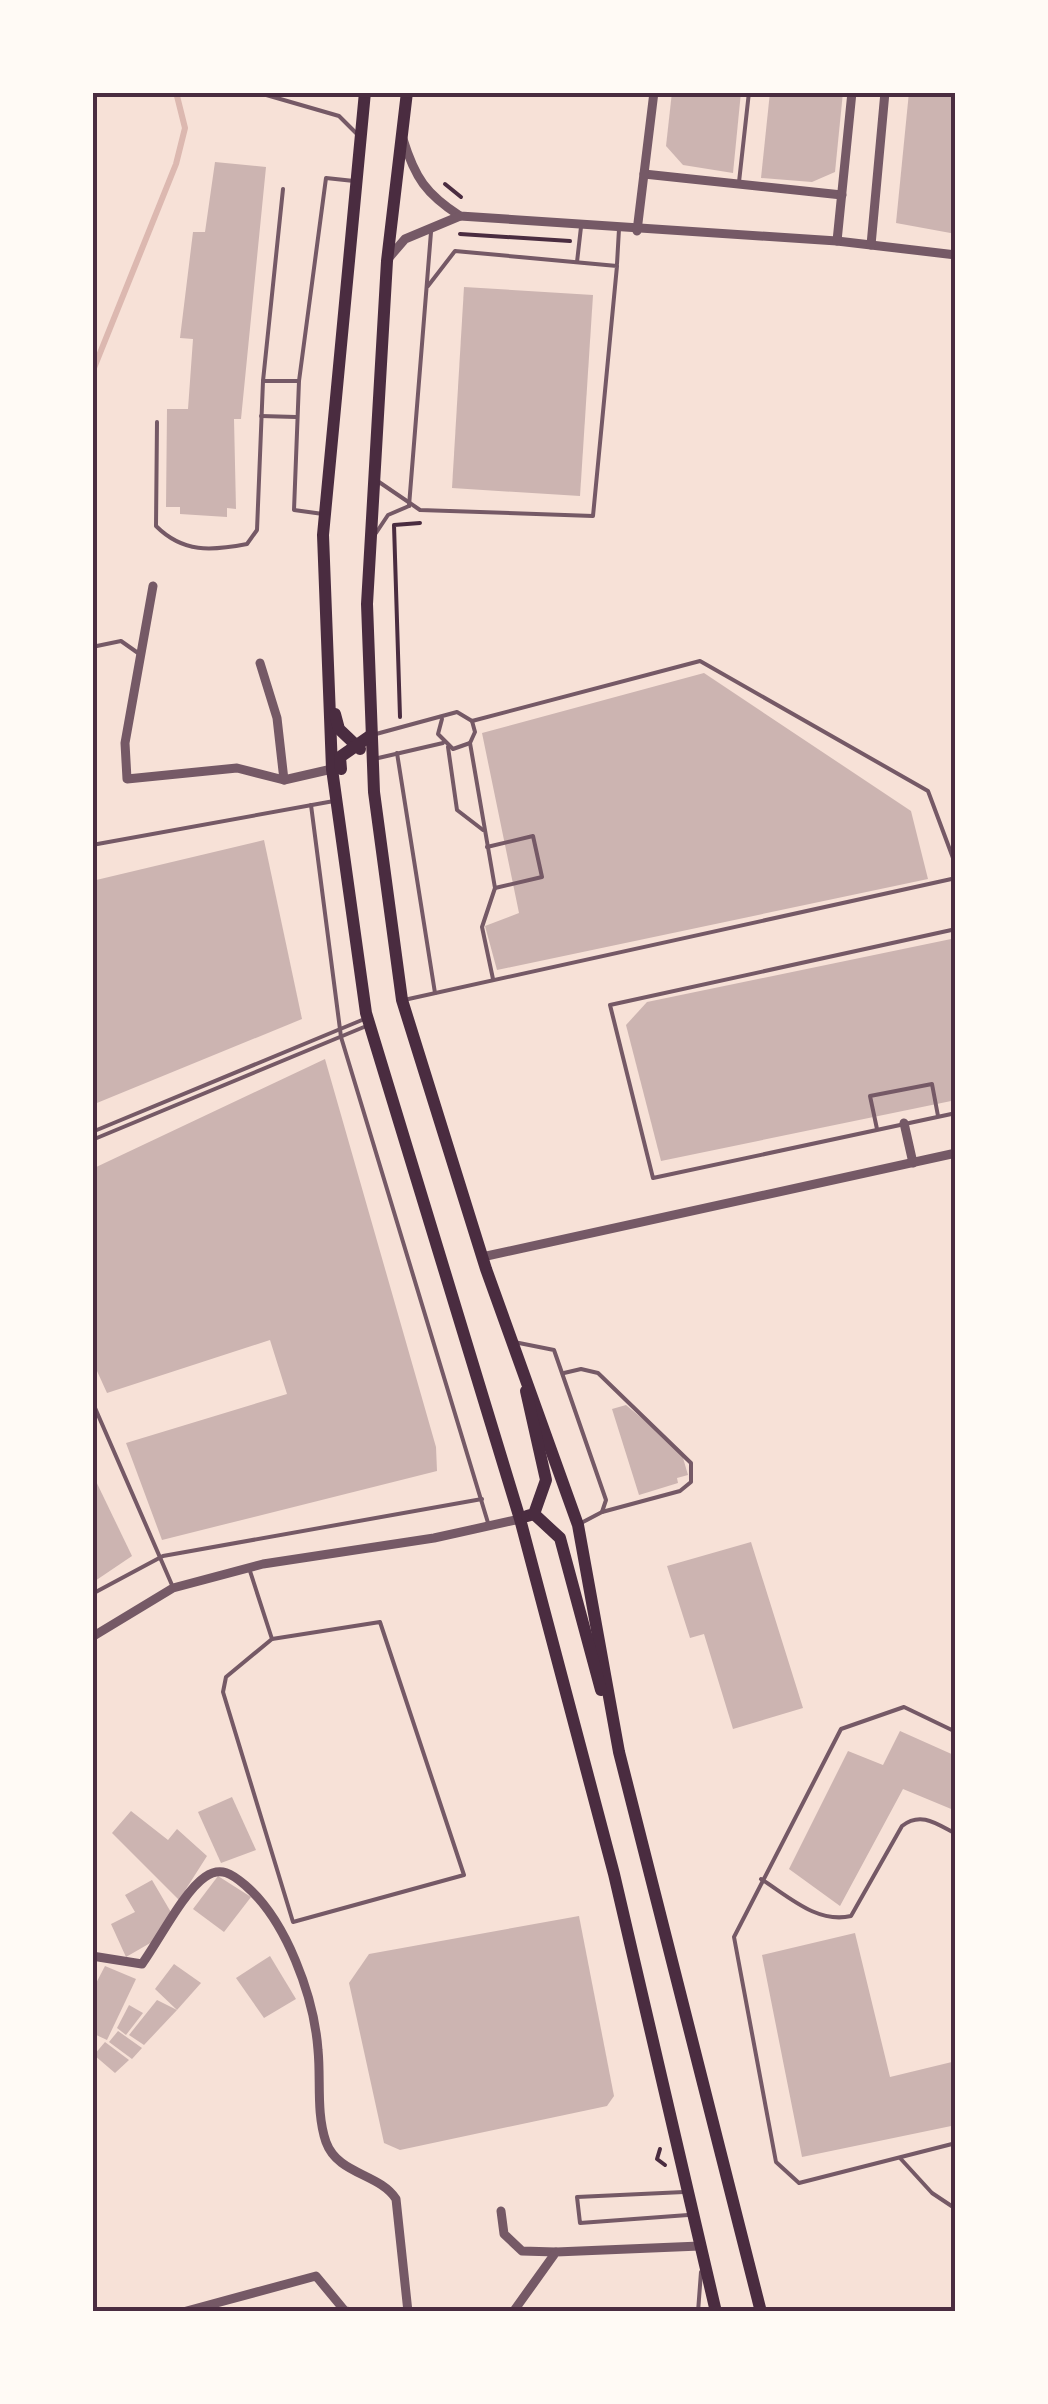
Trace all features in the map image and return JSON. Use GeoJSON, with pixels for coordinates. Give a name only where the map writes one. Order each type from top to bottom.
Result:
{"type":"FeatureCollection","features":[{"type":"Feature","properties":{"kind":"main road"},"geometry":{"type":"LineString","coordinates":[[364,92],[323,514],[332,769],[368,1022],[527,1516],[716,2312]]}},
{"type":"Feature","properties":{"kind":"main road"},"geometry":{"type":"LineString","coordinates":[[406,92],[387,260],[368,545],[370,736],[402,1000],[482,1257],[578,1525],[619,1752]]}},
{"type":"Feature","properties":{"kind":"main road"},"geometry":{"type":"LineString","coordinates":[[328,692],[340,730],[372,759]]}},
{"type":"Feature","properties":{"kind":"main road"},"geometry":{"type":"LineString","coordinates":[[337,808],[343,800],[340,757],[370,736]]}},
{"type":"Feature","properties":{"kind":"main road"},"geometry":{"type":"LineString","coordinates":[[525,1372],[527,1404],[546,1480],[527,1516]]}},
{"type":"Feature","properties":{"kind":"main road"},"geometry":{"type":"LineString","coordinates":[[527,1516],[560,1538],[619,1752],[761,2312]]}},
{"type":"Feature","properties":{"kind":"street"},"geometry":{"type":"LineString","coordinates":[[637,230],[654,92]]}},
{"type":"Feature","properties":{"kind":"street"},"geometry":{"type":"LineString","coordinates":[[837,241],[852,92]]}},
{"type":"Feature","properties":{"kind":"street"},"geometry":{"type":"LineString","coordinates":[[870,245],[885,92]]}},
{"type":"Feature","properties":{"kind":"street"},"geometry":{"type":"LineString","coordinates":[[401,134],[415,177],[428,195],[460,216],[837,241],[956,254]]}},
{"type":"Feature","properties":{"kind":"street"},"geometry":{"type":"LineString","coordinates":[[644,174],[842,195]]}},
{"type":"Feature","properties":{"kind":"street"},"geometry":{"type":"LineString","coordinates":[[387,260],[405,239],[460,216]]}},
{"type":"Feature","properties":{"kind":"street"},"geometry":{"type":"LineString","coordinates":[[153,586],[125,742],[127,779],[237,768],[284,780],[332,769]]}},
{"type":"Feature","properties":{"kind":"street"},"geometry":{"type":"LineString","coordinates":[[260,663],[277,718],[284,780]]}},
{"type":"Feature","properties":{"kind":"street"},"geometry":{"type":"LineString","coordinates":[[904,1123],[912,1162]]}},
{"type":"Feature","properties":{"kind":"street"},"geometry":{"type":"LineString","coordinates":[[482,1257],[956,1153]]}},
{"type":"Feature","properties":{"kind":"street"},"geometry":{"type":"LineString","coordinates":[[92,1637],[173,1588],[249,1568],[527,1516]]}},
{"type":"Feature","properties":{"kind":"street"},"geometry":{"type":"LineString","coordinates":[[93,1958],[142,1964],[200,1880],[215,1871],[231,1873],[266,1903],[310,2006],[318,2048],[322,2129],[330,2150],[348,2168],[390,2189],[396,2199],[408,2312]]}},
{"type":"Feature","properties":{"kind":"street"},"geometry":{"type":"LineString","coordinates":[[501,2211],[504,2234],[522,2251],[702,2253]]}},
{"type":"Feature","properties":{"kind":"street"},"geometry":{"type":"LineString","coordinates":[[513,2312],[556,2252]]}},
{"type":"Feature","properties":{"kind":"street"},"geometry":{"type":"LineString","coordinates":[[183,2312],[316,2276],[345,2310],[353,2312]]}},
{"type":"Feature","properties":{"kind":"lane"},"geometry":{"type":"LineString","coordinates":[[232,92],[256,92],[339,116],[360,137]]}},
{"type":"Feature","properties":{"kind":"lane"},"geometry":{"type":"LineString","coordinates":[[739,184],[748,92]]}},
{"type":"Feature","properties":{"kind":"lane"},"geometry":{"type":"LineString","coordinates":[[323,514],[294,510],[299,381],[326,178],[356,181]]}},
{"type":"Feature","properties":{"kind":"lane"},"geometry":{"type":"LineString","coordinates":[[158,422],[156,526],[182,547],[217,550],[247,544],[257,530],[260,416],[283,189]]}},
{"type":"Feature","properties":{"kind":"lane"},"geometry":{"type":"LineString","coordinates":[[577,262],[581,226]]}},
{"type":"Feature","properties":{"kind":"lane"},"geometry":{"type":"LineString","coordinates":[[368,545],[388,515],[409,506],[593,516],[619,229]]}},
{"type":"Feature","properties":{"kind":"lane"},"geometry":{"type":"LineString","coordinates":[[409,506],[431,230]]}},
{"type":"Feature","properties":{"kind":"lane"},"geometry":{"type":"LineString","coordinates":[[428,286],[455,251],[617,266]]}},
{"type":"Feature","properties":{"kind":"lane"},"geometry":{"type":"LineString","coordinates":[[263,380],[299,381]]}},
{"type":"Feature","properties":{"kind":"lane"},"geometry":{"type":"LineString","coordinates":[[260,416],[297,417]]}},
{"type":"Feature","properties":{"kind":"lane"},"geometry":{"type":"LineString","coordinates":[[373,463],[379,483],[409,506]]}},
{"type":"Feature","properties":{"kind":"lane"},"geometry":{"type":"LineString","coordinates":[[92,646],[122,640],[138,654]]}},
{"type":"Feature","properties":{"kind":"lane"},"geometry":{"type":"LineString","coordinates":[[472,721],[700,661],[928,791],[956,866]]}},
{"type":"Feature","properties":{"kind":"lane"},"geometry":{"type":"LineString","coordinates":[[370,736],[457,712],[472,721],[475,732],[470,743],[495,888],[482,927],[493,980]]}},
{"type":"Feature","properties":{"kind":"lane"},"geometry":{"type":"LineString","coordinates":[[445,716],[438,729],[445,745],[457,810],[483,830]]}},
{"type":"Feature","properties":{"kind":"lane"},"geometry":{"type":"LineString","coordinates":[[372,759],[445,745],[459,748],[470,743]]}},
{"type":"Feature","properties":{"kind":"lane"},"geometry":{"type":"LineString","coordinates":[[396,753],[435,993]]}},
{"type":"Feature","properties":{"kind":"lane"},"geometry":{"type":"LineString","coordinates":[[92,845],[311,805],[337,808]]}},
{"type":"Feature","properties":{"kind":"lane"},"geometry":{"type":"LineString","coordinates":[[311,805],[342,1037],[489,1526]]}},
{"type":"Feature","properties":{"kind":"lane"},"geometry":{"type":"LineString","coordinates":[[487,847],[532,836],[542,876],[495,888]]}},
{"type":"Feature","properties":{"kind":"lane"},"geometry":{"type":"LineString","coordinates":[[402,1000],[956,878]]}},
{"type":"Feature","properties":{"kind":"lane"},"geometry":{"type":"LineString","coordinates":[[956,929],[610,1005],[652,1178],[956,1113]]}},
{"type":"Feature","properties":{"kind":"lane"},"geometry":{"type":"LineString","coordinates":[[92,1132],[340,1028],[368,1022]]}},
{"type":"Feature","properties":{"kind":"lane"},"geometry":{"type":"LineString","coordinates":[[92,1140],[342,1037],[368,1022]]}},
{"type":"Feature","properties":{"kind":"lane"},"geometry":{"type":"LineString","coordinates":[[877,1129],[870,1096],[932,1084],[938,1116]]}},
{"type":"Feature","properties":{"kind":"lane"},"geometry":{"type":"LineString","coordinates":[[514,1342],[554,1350],[606,1500],[602,1512]]}},
{"type":"Feature","properties":{"kind":"lane"},"geometry":{"type":"LineString","coordinates":[[564,1374],[581,1369],[598,1374],[691,1463],[692,1482],[680,1491],[602,1512],[578,1525]]}},
{"type":"Feature","properties":{"kind":"lane"},"geometry":{"type":"LineString","coordinates":[[92,1401],[163,1556],[173,1588]]}},
{"type":"Feature","properties":{"kind":"lane"},"geometry":{"type":"LineString","coordinates":[[92,1594],[163,1556],[482,1500]]}},
{"type":"Feature","properties":{"kind":"lane"},"geometry":{"type":"LineString","coordinates":[[249,1568],[272,1639]]}},
{"type":"Feature","properties":{"kind":"lane"},"geometry":{"type":"LineString","coordinates":[[380,1622],[464,1875],[293,1922],[223,1692],[226,1676],[272,1639],[380,1622]]}},
{"type":"Feature","properties":{"kind":"lane"},"geometry":{"type":"LineString","coordinates":[[956,1732],[904,1707],[841,1730],[734,1937],[776,2162],[799,2182],[956,2143]]}},
{"type":"Feature","properties":{"kind":"lane"},"geometry":{"type":"LineString","coordinates":[[761,1879],[820,1916],[851,1916],[902,1826],[924,1818],[956,1834]]}},
{"type":"Feature","properties":{"kind":"lane"},"geometry":{"type":"LineString","coordinates":[[900,2158],[932,2193],[956,2208]]}},
{"type":"Feature","properties":{"kind":"lane"},"geometry":{"type":"LineString","coordinates":[[687,2192],[577,2197],[580,2223],[692,2215]]}},
{"type":"Feature","properties":{"kind":"lane"},"geometry":{"type":"LineString","coordinates":[[698,2312],[696,2296],[702,2253]]}},
{"type":"Feature","properties":{"kind":"path"},"geometry":{"type":"LineString","coordinates":[[438,179],[466,201]]}},
{"type":"Feature","properties":{"kind":"path"},"geometry":{"type":"LineString","coordinates":[[660,2144],[657,2159],[678,2174],[682,2166]]}},
{"type":"Feature","properties":{"kind":"building"},"geometry":{"type":"Polygon","coordinates":[[[672,92],[741,92],[733,173],[683,165],[666,146],[672,92]]]}},
{"type":"Feature","properties":{"kind":"building"},"geometry":{"type":"Polygon","coordinates":[[[770,92],[843,92],[835,172],[812,182],[761,178],[770,92]]]}},
{"type":"Feature","properties":{"kind":"building"},"geometry":{"type":"Polygon","coordinates":[[[909,92],[956,92],[956,234],[896,223],[909,92]]]}},
{"type":"Feature","properties":{"kind":"building"},"geometry":{"type":"Polygon","coordinates":[[[215,162],[266,167],[241,419],[234,419],[236,509],[227,508],[227,517],[180,514],[180,507],[166,507],[167,409],[188,409],[193,339],[180,338],[193,232],[205,232],[215,162]]]}},
{"type":"Feature","properties":{"kind":"building"},"geometry":{"type":"Polygon","coordinates":[[[464,287],[593,295],[580,496],[452,488],[464,287]]]}},
{"type":"Feature","properties":{"kind":"building"},"geometry":{"type":"Polygon","coordinates":[[[704,673],[911,811],[928,879],[497,970],[485,926],[519,913],[482,733],[704,673]]]}},
{"type":"Feature","properties":{"kind":"building"},"geometry":{"type":"Polygon","coordinates":[[[264,840],[302,1019],[92,1105],[92,881],[264,840]]]}},
{"type":"Feature","properties":{"kind":"building"},"geometry":{"type":"Polygon","coordinates":[[[956,938],[956,1100],[661,1161],[626,1025],[647,1002],[956,938]]]}},
{"type":"Feature","properties":{"kind":"building"},"geometry":{"type":"Polygon","coordinates":[[[325,1059],[436,1447],[437,1471],[162,1540],[126,1443],[287,1394],[270,1340],[107,1393],[92,1360],[92,1169],[325,1059]]]}},
{"type":"Feature","properties":{"kind":"building"},"geometry":{"type":"Polygon","coordinates":[[[626,1405],[681,1451],[688,1475],[677,1478],[678,1483],[639,1495],[612,1409],[626,1405]]]}},
{"type":"Feature","properties":{"kind":"building"},"geometry":{"type":"Polygon","coordinates":[[[92,1473],[132,1556],[92,1583],[92,1473]]]}},
{"type":"Feature","properties":{"kind":"building"},"geometry":{"type":"Polygon","coordinates":[[[751,1542],[803,1708],[733,1729],[704,1634],[690,1638],[667,1566],[751,1542]]]}},
{"type":"Feature","properties":{"kind":"building"},"geometry":{"type":"Polygon","coordinates":[[[900,1731],[956,1756],[956,1811],[903,1789],[840,1906],[789,1869],[848,1751],[883,1765],[900,1731]]]}},
{"type":"Feature","properties":{"kind":"building"},"geometry":{"type":"Polygon","coordinates":[[[232,1797],[256,1850],[221,1863],[198,1812],[232,1797]]]}},
{"type":"Feature","properties":{"kind":"building"},"geometry":{"type":"Polygon","coordinates":[[[131,1811],[168,1840],[177,1829],[207,1856],[179,1900],[112,1833],[131,1811]]]}},
{"type":"Feature","properties":{"kind":"building"},"geometry":{"type":"Polygon","coordinates":[[[218,1876],[251,1897],[224,1932],[193,1909],[218,1876]]]}},
{"type":"Feature","properties":{"kind":"building"},"geometry":{"type":"Polygon","coordinates":[[[152,1880],[172,1914],[152,1942],[126,1957],[111,1924],[135,1912],[125,1895],[152,1880]]]}},
{"type":"Feature","properties":{"kind":"building"},"geometry":{"type":"Polygon","coordinates":[[[579,1916],[614,2096],[607,2106],[400,2150],[384,2143],[349,1983],[369,1954],[579,1916]]]}},
{"type":"Feature","properties":{"kind":"building"},"geometry":{"type":"Polygon","coordinates":[[[855,1933],[890,2077],[956,2061],[956,2125],[802,2157],[762,1955],[855,1933]]]}},
{"type":"Feature","properties":{"kind":"building"},"geometry":{"type":"Polygon","coordinates":[[[270,1956],[296,1999],[264,2018],[236,1978],[270,1956]]]}},
{"type":"Feature","properties":{"kind":"building"},"geometry":{"type":"Polygon","coordinates":[[[174,1964],[201,1983],[177,2010],[155,1989],[174,1964]]]}},
{"type":"Feature","properties":{"kind":"building"},"geometry":{"type":"Polygon","coordinates":[[[105,1966],[136,1979],[107,2040],[92,2033],[92,1991],[105,1966]]]}},
{"type":"Feature","properties":{"kind":"building"},"geometry":{"type":"Polygon","coordinates":[[[157,2000],[177,2010],[144,2045],[129,2035],[157,2000]]]}},
{"type":"Feature","properties":{"kind":"building"},"geometry":{"type":"Polygon","coordinates":[[[129,2005],[143,2013],[126,2035],[117,2028],[129,2005]]]}},
{"type":"Feature","properties":{"kind":"building"},"geometry":{"type":"Polygon","coordinates":[[[118,2031],[142,2048],[132,2059],[109,2042],[118,2031]]]}},
{"type":"Feature","properties":{"kind":"building"},"geometry":{"type":"Polygon","coordinates":[[[105,2042],[129,2060],[115,2073],[94,2055],[105,2042]]]}},
{"type":"Feature","properties":{"kind":"waterway"},"geometry":{"type":"LineString","coordinates":[[92,373],[176,164],[185,128],[176,92]]}}]}
